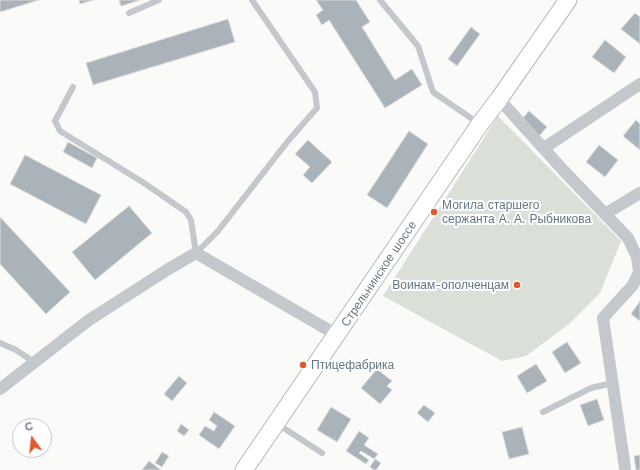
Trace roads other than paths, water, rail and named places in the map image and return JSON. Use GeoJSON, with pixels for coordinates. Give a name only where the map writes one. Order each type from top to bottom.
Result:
{"type":"FeatureCollection","features":[{"type":"Feature","properties":{"kind":"main road","name":"Стрельнинское шоссе"},"geometry":{"type":"LineString","coordinates":[[244,470],[337,336],[480,124],[500,99],[568,0]]}},
{"type":"Feature","properties":{"kind":"street"},"geometry":{"type":"LineString","coordinates":[[544,148],[640,84]]}},
{"type":"Feature","properties":{"kind":"street"},"geometry":{"type":"LineString","coordinates":[[500,99],[563,170],[628,238],[637,257],[639,272],[633,285],[604,318],[625,468]]}},
{"type":"Feature","properties":{"kind":"street"},"geometry":{"type":"LineString","coordinates":[[605,214],[640,193]]}},
{"type":"Feature","properties":{"kind":"street"},"geometry":{"type":"LineString","coordinates":[[0,389],[89,320],[196,253],[337,336]]}},
{"type":"Feature","properties":{"kind":"lane"},"geometry":{"type":"LineString","coordinates":[[129,13],[158,0]]}},
{"type":"Feature","properties":{"kind":"lane"},"geometry":{"type":"LineString","coordinates":[[196,253],[218,231],[288,141],[317,108],[315,92],[252,0]]}},
{"type":"Feature","properties":{"kind":"lane"},"geometry":{"type":"LineString","coordinates":[[380,0],[418,46],[433,92],[480,124]]}},
{"type":"Feature","properties":{"kind":"lane"},"geometry":{"type":"LineString","coordinates":[[73,87],[55,121],[60,131],[186,212],[191,220],[196,253]]}},
{"type":"Feature","properties":{"kind":"lane"},"geometry":{"type":"LineString","coordinates":[[0,343],[16,350],[34,362]]}},
{"type":"Feature","properties":{"kind":"lane"},"geometry":{"type":"LineString","coordinates":[[543,412],[591,388],[613,383]]}},
{"type":"Feature","properties":{"kind":"lane"},"geometry":{"type":"LineString","coordinates":[[276,423],[322,453]]}},
{"type":"Feature","properties":{"kind":"place","name":"Могила старшего сержанта А. А. Рыбникова"},"geometry":{"type":"Point","coordinates":[434,212]}},
{"type":"Feature","properties":{"kind":"place","name":"Воинам-ополченцам"},"geometry":{"type":"Point","coordinates":[517,285]}},
{"type":"Feature","properties":{"kind":"place","name":"Птицефабрика"},"geometry":{"type":"Point","coordinates":[303,365]}}]}
